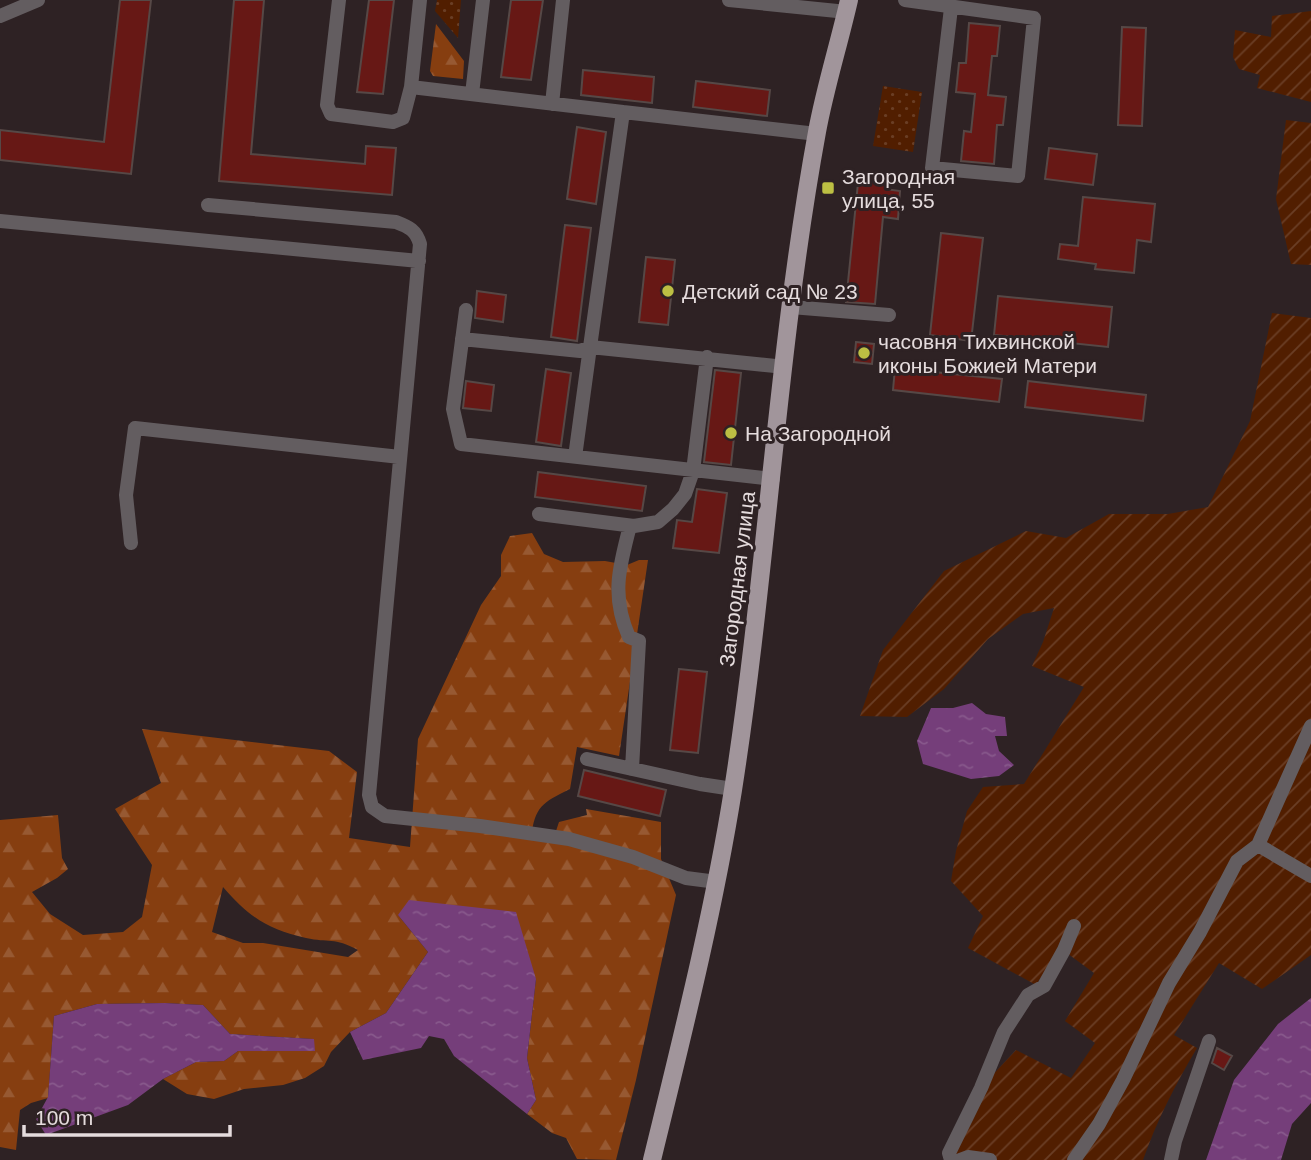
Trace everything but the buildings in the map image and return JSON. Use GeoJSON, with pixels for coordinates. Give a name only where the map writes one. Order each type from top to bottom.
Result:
{"type":"FeatureCollection","features":[{"type":"Feature","properties":{"kind":"main road","name":"Загородная улица"},"geometry":{"type":"LineString","coordinates":[[652,1160],[693,996],[733,789],[773,479],[791,307],[817,134],[848,6]]}},
{"type":"Feature","properties":{"kind":"lane"},"geometry":{"type":"LineString","coordinates":[[0,16],[38,0]]}},
{"type":"Feature","properties":{"kind":"lane"},"geometry":{"type":"LineString","coordinates":[[339,0],[327,105],[331,114],[393,122],[403,117],[411,87],[420,0]]}},
{"type":"Feature","properties":{"kind":"lane"},"geometry":{"type":"LineString","coordinates":[[472,94],[483,0]]}},
{"type":"Feature","properties":{"kind":"lane"},"geometry":{"type":"LineString","coordinates":[[552,104],[563,0]]}},
{"type":"Feature","properties":{"kind":"lane"},"geometry":{"type":"LineString","coordinates":[[729,0],[848,6]]}},
{"type":"Feature","properties":{"kind":"lane"},"geometry":{"type":"LineString","coordinates":[[905,0],[1034,18],[1018,176],[933,168],[951,8]]}},
{"type":"Feature","properties":{"kind":"lane"},"geometry":{"type":"LineString","coordinates":[[411,87],[817,134]]}},
{"type":"Feature","properties":{"kind":"lane"},"geometry":{"type":"LineString","coordinates":[[575,457],[624,112]]}},
{"type":"Feature","properties":{"kind":"lane"},"geometry":{"type":"LineString","coordinates":[[208,205],[396,222],[409,227],[417,234],[420,244],[369,795],[372,807],[385,816],[569,839],[633,857],[686,878],[717,882]]}},
{"type":"Feature","properties":{"kind":"lane"},"geometry":{"type":"LineString","coordinates":[[0,221],[419,261]]}},
{"type":"Feature","properties":{"kind":"lane"},"geometry":{"type":"LineString","coordinates":[[791,307],[889,315]]}},
{"type":"Feature","properties":{"kind":"lane"},"geometry":{"type":"LineString","coordinates":[[466,310],[453,409],[461,444],[773,479]]}},
{"type":"Feature","properties":{"kind":"lane"},"geometry":{"type":"LineString","coordinates":[[462,339],[580,351],[590,347],[707,357],[785,367]]}},
{"type":"Feature","properties":{"kind":"lane"},"geometry":{"type":"LineString","coordinates":[[539,514],[629,526],[658,522],[666,515],[685,494],[693,471],[707,357]]}},
{"type":"Feature","properties":{"kind":"lane"},"geometry":{"type":"LineString","coordinates":[[131,543],[126,495],[135,428],[400,457]]}},
{"type":"Feature","properties":{"kind":"lane"},"geometry":{"type":"LineString","coordinates":[[629,526],[618,577],[617,602],[629,637],[639,641],[632,769]]}},
{"type":"Feature","properties":{"kind":"lane"},"geometry":{"type":"LineString","coordinates":[[1074,1160],[1099,1124],[1124,1080],[1169,983],[1200,932],[1237,861],[1258,845],[1311,726]]}},
{"type":"Feature","properties":{"kind":"lane"},"geometry":{"type":"LineString","coordinates":[[587,759],[733,789]]}},
{"type":"Feature","properties":{"kind":"lane"},"geometry":{"type":"LineString","coordinates":[[1258,845],[1311,876]]}},
{"type":"Feature","properties":{"kind":"lane"},"geometry":{"type":"LineString","coordinates":[[951,1160],[949,1153],[981,1088],[1004,1032],[1028,995],[1044,986],[1065,950],[1074,926]]}},
{"type":"Feature","properties":{"kind":"lane"},"geometry":{"type":"LineString","coordinates":[[1171,1160],[1209,1041]]}},
{"type":"Feature","properties":{"kind":"lane"},"geometry":{"type":"LineString","coordinates":[[960,1160],[968,1157],[990,1160]]}},
{"type":"Feature","properties":{"kind":"green space"},"geometry":{"type":"Polygon","coordinates":[[[436,24],[464,61],[463,79],[433,76],[430,71],[436,24]]]}},
{"type":"Feature","properties":{"kind":"green space"},"geometry":{"type":"Polygon","coordinates":[[[532,533],[544,554],[563,562],[605,561],[627,565],[648,560],[619,756],[577,747],[570,789],[546,802],[538,812],[531,838],[552,843],[559,822],[587,815],[586,809],[661,822],[661,859],[676,895],[616,1160],[577,1159],[566,1138],[552,1133],[527,1114],[536,1100],[527,1058],[536,979],[398,915],[428,952],[386,1013],[350,1032],[331,1052],[324,1066],[305,1078],[283,1085],[244,1089],[214,1099],[187,1094],[163,1079],[196,1062],[224,1061],[238,1051],[314,1051],[313,1039],[230,1034],[203,1005],[97,1004],[54,1016],[48,1098],[31,1103],[20,1110],[16,1150],[0,1147],[0,820],[58,815],[62,858],[68,869],[32,892],[50,914],[83,935],[123,932],[142,917],[152,865],[115,809],[161,783],[142,729],[329,751],[357,772],[349,838],[410,847],[418,739],[481,605],[501,576],[501,555],[510,536],[532,533]],[[223,887],[212,932],[243,943],[263,943],[348,957],[358,950],[337,942],[281,931],[250,914],[223,887]]]}},
{"type":"Feature","properties":{"kind":"shaded area"},"geometry":{"type":"Polygon","coordinates":[[[437,0],[461,0],[458,38],[435,11],[437,0]]]}},
{"type":"Feature","properties":{"kind":"shaded area"},"geometry":{"type":"Polygon","coordinates":[[[1311,11],[1311,102],[1257,88],[1260,75],[1239,69],[1233,57],[1235,30],[1271,37],[1272,16],[1311,11]]]}},
{"type":"Feature","properties":{"kind":"shaded area"},"geometry":{"type":"Polygon","coordinates":[[[883,86],[922,92],[913,152],[873,146],[883,86]]]}},
{"type":"Feature","properties":{"kind":"shaded area"},"geometry":{"type":"Polygon","coordinates":[[[1286,120],[1311,123],[1311,265],[1291,264],[1276,199],[1286,120]]]}},
{"type":"Feature","properties":{"kind":"shaded area"},"geometry":{"type":"Polygon","coordinates":[[[1272,313],[1311,318],[1311,955],[1262,989],[1219,963],[1174,1035],[1197,1048],[1167,1103],[1143,1160],[947,1160],[972,1097],[1016,1050],[1071,1078],[1095,1043],[1065,1021],[1094,973],[1060,948],[1036,985],[968,948],[983,916],[951,881],[967,811],[983,787],[1024,784],[1084,687],[1032,666],[1054,608],[1023,614],[988,639],[944,689],[907,717],[860,716],[883,650],[944,571],[1026,531],[1066,538],[1109,514],[1168,514],[1208,507],[1250,421],[1272,313]]]}},
{"type":"Feature","properties":{"kind":"water"},"geometry":{"type":"Polygon","coordinates":[[[972,703],[986,714],[1005,717],[1007,736],[995,736],[999,751],[1014,765],[999,776],[971,779],[923,764],[917,741],[931,708],[953,708],[972,703]]]}},
{"type":"Feature","properties":{"kind":"water"},"geometry":{"type":"Polygon","coordinates":[[[409,900],[516,912],[536,979],[527,1058],[536,1100],[527,1114],[454,1056],[444,1039],[429,1036],[421,1048],[363,1060],[350,1032],[386,1013],[428,952],[398,915],[409,900]]]}},
{"type":"Feature","properties":{"kind":"water"},"geometry":{"type":"Polygon","coordinates":[[[1311,998],[1311,1103],[1292,1124],[1281,1160],[1206,1160],[1234,1080],[1278,1024],[1311,998]]]}},
{"type":"Feature","properties":{"kind":"water"},"geometry":{"type":"Polygon","coordinates":[[[97,1004],[203,1005],[230,1034],[314,1039],[315,1051],[238,1051],[224,1061],[196,1062],[163,1079],[128,1105],[46,1135],[36,1119],[48,1097],[54,1016],[97,1004]]]}},
{"type":"Feature","properties":{"kind":"place","name":"Загородная улица, 55"},"geometry":{"type":"Point","coordinates":[828,188]}},
{"type":"Feature","properties":{"kind":"place","name":"Детский сад № 23"},"geometry":{"type":"Point","coordinates":[668,291]}},
{"type":"Feature","properties":{"kind":"place","name":"часовня Тихвинской иконы Божией Матери"},"geometry":{"type":"Point","coordinates":[864,353]}},
{"type":"Feature","properties":{"kind":"place","name":"На Загородной"},"geometry":{"type":"Point","coordinates":[731,433]}}]}
